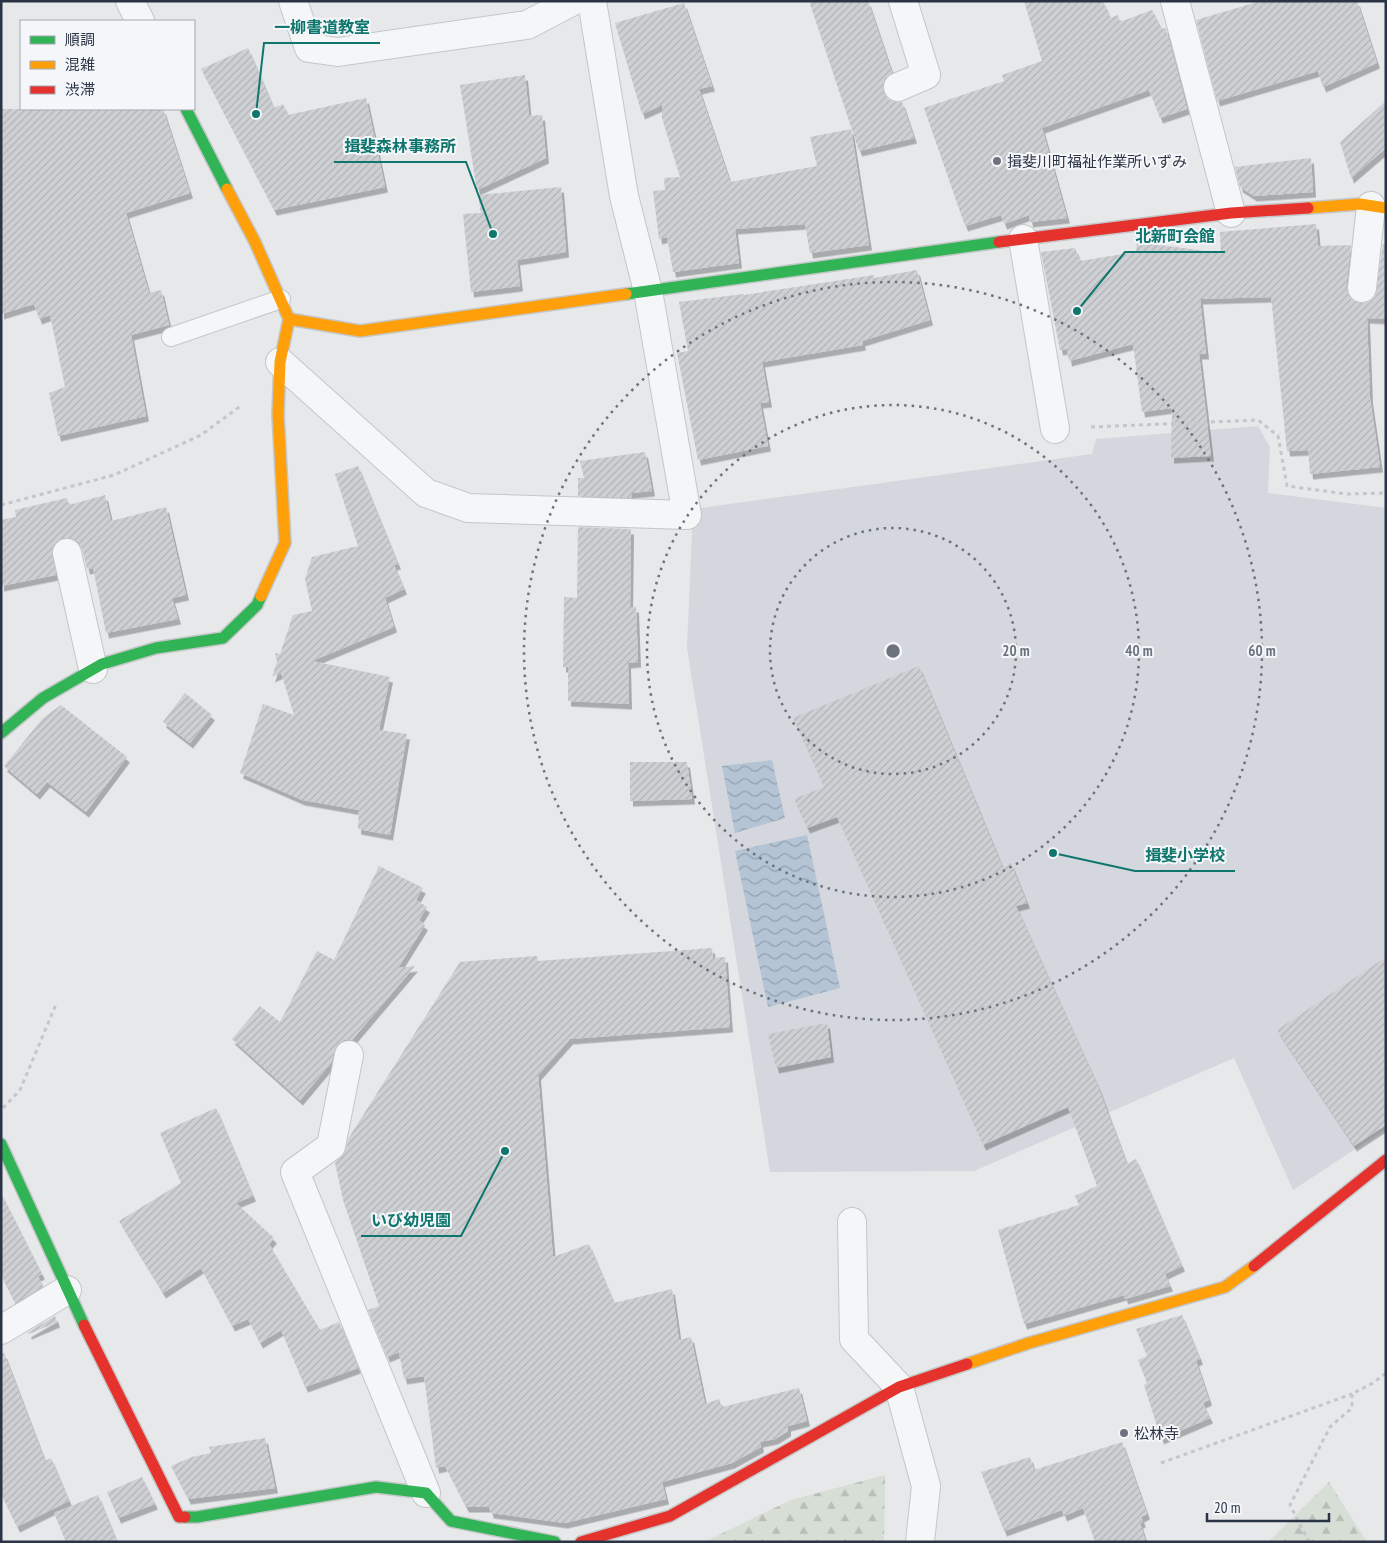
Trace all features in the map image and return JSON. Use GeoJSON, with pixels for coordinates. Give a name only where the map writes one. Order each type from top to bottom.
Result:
{"type":"FeatureCollection","features":[{"type":"Feature","properties":{"kind":"street"},"geometry":{"type":"LineString","coordinates":[[130,1],[140,20]]}},
{"type":"Feature","properties":{"kind":"street"},"geometry":{"type":"LineString","coordinates":[[294,1],[309,48],[338,52],[526,25],[573,1]]}},
{"type":"Feature","properties":{"kind":"street"},"geometry":{"type":"LineString","coordinates":[[280,370],[426,494],[468,508],[687,515],[648,290],[624,196],[592,1]]}},
{"type":"Feature","properties":{"kind":"street"},"geometry":{"type":"LineString","coordinates":[[898,87],[926,75],[903,1]]}},
{"type":"Feature","properties":{"kind":"street"},"geometry":{"type":"LineString","coordinates":[[1175,1],[1231,213]]}},
{"type":"Feature","properties":{"kind":"street"},"geometry":{"type":"LineString","coordinates":[[1,733],[42,698],[102,664],[156,648],[223,638],[256,605],[285,543],[278,414],[280,370],[289,318],[255,242],[187,110]]}},
{"type":"Feature","properties":{"kind":"street"},"geometry":{"type":"LineString","coordinates":[[289,318],[360,331],[1023,239],[1231,213],[1360,204],[1379,207],[1362,288]]}},
{"type":"Feature","properties":{"kind":"street"},"geometry":{"type":"LineString","coordinates":[[1023,239],[1055,429]]}},
{"type":"Feature","properties":{"kind":"street"},"geometry":{"type":"LineString","coordinates":[[67,553],[93,669]]}},
{"type":"Feature","properties":{"kind":"street"},"geometry":{"type":"LineString","coordinates":[[349,1055],[330,1146],[296,1172],[426,1493],[450,1521],[555,1542]]}},
{"type":"Feature","properties":{"kind":"street"},"geometry":{"type":"LineString","coordinates":[[1,1144],[67,1290],[179,1517],[197,1517],[376,1487],[426,1493]]}},
{"type":"Feature","properties":{"kind":"street"},"geometry":{"type":"LineString","coordinates":[[581,1542],[670,1516],[899,1386],[1029,1344],[1225,1287],[1297,1234],[1386,1160]]}},
{"type":"Feature","properties":{"kind":"street"},"geometry":{"type":"LineString","coordinates":[[852,1222],[854,1339],[899,1386],[926,1486],[920,1542]]}},
{"type":"Feature","properties":{"kind":"street"},"geometry":{"type":"LineString","coordinates":[[1,1330],[67,1290]]}},
{"type":"Feature","properties":{"kind":"lane"},"geometry":{"type":"LineString","coordinates":[[171,337],[281,298]]}},
{"type":"Feature","properties":{"kind":"path"},"geometry":{"type":"LineString","coordinates":[[1,506],[114,475],[201,435],[280,370]]}},
{"type":"Feature","properties":{"kind":"path"},"geometry":{"type":"LineString","coordinates":[[1055,429],[1258,420],[1278,436],[1287,486],[1347,494],[1386,493]]}},
{"type":"Feature","properties":{"kind":"path"},"geometry":{"type":"LineString","coordinates":[[1,1110],[20,1090],[58,1002]]}},
{"type":"Feature","properties":{"kind":"path"},"geometry":{"type":"LineString","coordinates":[[1160,1463],[1352,1394],[1373,1383],[1386,1372]]}},
{"type":"Feature","properties":{"kind":"path"},"geometry":{"type":"LineString","coordinates":[[1309,1542],[1290,1505],[1330,1426],[1352,1408],[1352,1394]]}},
{"type":"Feature","properties":{"kind":"shaded area"},"geometry":{"type":"Polygon","coordinates":[[[1258,426],[1270,447],[1268,493],[1386,508],[1386,1129],[1293,1190],[1234,1058],[974,1171],[770,1172],[687,648],[693,509],[1092,454],[1096,439],[1258,426]]]}},
{"type":"Feature","properties":{"kind":"green space"},"geometry":{"type":"Polygon","coordinates":[[[885,1475],[884,1542],[704,1542],[791,1500],[885,1475]]]}},
{"type":"Feature","properties":{"kind":"green space"},"geometry":{"type":"Polygon","coordinates":[[[1329,1482],[1367,1542],[1268,1542],[1329,1482]]]}},
{"type":"Feature","properties":{"kind":"water"},"geometry":{"type":"Polygon","coordinates":[[[772,760],[785,818],[735,833],[722,766],[772,760]]]}},
{"type":"Feature","properties":{"kind":"water"},"geometry":{"type":"Polygon","coordinates":[[[807,835],[840,988],[768,1007],[735,851],[807,835]]]}},
{"type":"Feature","properties":{"kind":"building"},"geometry":{"type":"Polygon","coordinates":[[[809,1],[868,1],[892,73],[885,78],[883,85],[884,93],[889,100],[902,102],[914,138],[859,151],[809,1]]]}},
{"type":"Feature","properties":{"kind":"building"},"geometry":{"type":"Polygon","coordinates":[[[1024,1],[1103,1],[1110,18],[1118,15],[1120,22],[1152,10],[1162,29],[1166,28],[1187,109],[1160,118],[1149,90],[1042,128],[1067,218],[1030,222],[1029,215],[1004,224],[1001,215],[965,226],[924,108],[1004,81],[1002,75],[1042,61],[1024,1]]]}},
{"type":"Feature","properties":{"kind":"building"},"geometry":{"type":"Polygon","coordinates":[[[1261,1],[1357,1],[1377,63],[1323,87],[1318,71],[1217,101],[1196,20],[1261,1]]]}},
{"type":"Feature","properties":{"kind":"building"},"geometry":{"type":"Polygon","coordinates":[[[684,3],[712,86],[699,89],[730,182],[817,166],[810,137],[851,129],[869,245],[810,253],[805,224],[735,229],[739,263],[673,272],[667,237],[659,239],[653,191],[665,190],[664,178],[680,177],[662,118],[662,105],[642,114],[615,23],[684,3]]]}},
{"type":"Feature","properties":{"kind":"building"},"geometry":{"type":"Polygon","coordinates":[[[248,48],[274,108],[283,104],[288,115],[366,98],[385,187],[274,210],[201,69],[248,48]]]}},
{"type":"Feature","properties":{"kind":"building"},"geometry":{"type":"Polygon","coordinates":[[[525,75],[529,116],[542,115],[546,158],[477,190],[460,85],[525,75]]]}},
{"type":"Feature","properties":{"kind":"building"},"geometry":{"type":"Polygon","coordinates":[[[1386,101],[1386,148],[1351,178],[1340,142],[1386,101]]]}},
{"type":"Feature","properties":{"kind":"building"},"geometry":{"type":"Polygon","coordinates":[[[1,109],[163,110],[190,193],[126,213],[149,293],[161,290],[169,325],[131,335],[146,416],[58,436],[49,393],[65,387],[50,315],[39,319],[34,304],[1,314],[1,109]]]}},
{"type":"Feature","properties":{"kind":"building"},"geometry":{"type":"Polygon","coordinates":[[[1311,158],[1313,192],[1254,196],[1240,187],[1235,167],[1311,158]]]}},
{"type":"Feature","properties":{"kind":"building"},"geometry":{"type":"Polygon","coordinates":[[[561,187],[566,252],[517,260],[520,286],[471,292],[463,214],[481,213],[478,195],[561,187]]]}},
{"type":"Feature","properties":{"kind":"building"},"geometry":{"type":"Polygon","coordinates":[[[1316,224],[1318,246],[1351,245],[1346,287],[1348,295],[1352,300],[1360,303],[1369,302],[1375,297],[1383,244],[1386,244],[1386,319],[1367,318],[1370,398],[1380,467],[1310,474],[1308,450],[1287,451],[1271,297],[1200,299],[1206,354],[1199,354],[1211,456],[1171,458],[1172,408],[1142,412],[1133,344],[1069,361],[1067,349],[1060,350],[1041,252],[1075,248],[1080,261],[1136,252],[1137,242],[1221,253],[1220,232],[1316,224]]]}},
{"type":"Feature","properties":{"kind":"building"},"geometry":{"type":"Polygon","coordinates":[[[917,270],[930,320],[862,341],[863,345],[762,362],[769,402],[760,403],[768,446],[698,460],[677,353],[688,351],[679,302],[744,295],[874,275],[874,278],[917,270]]]}},
{"type":"Feature","properties":{"kind":"building"},"geometry":{"type":"Polygon","coordinates":[[[645,452],[652,491],[632,493],[631,498],[578,496],[578,478],[584,478],[580,461],[645,452]]]}},
{"type":"Feature","properties":{"kind":"building"},"geometry":{"type":"Polygon","coordinates":[[[358,466],[398,564],[394,565],[404,589],[385,598],[394,627],[312,661],[390,677],[379,730],[407,734],[390,835],[358,829],[359,810],[302,800],[240,773],[263,704],[294,715],[281,673],[272,677],[277,662],[275,653],[280,654],[293,615],[312,611],[305,579],[312,557],[358,546],[335,474],[358,466]]]}},
{"type":"Feature","properties":{"kind":"building"},"geometry":{"type":"Polygon","coordinates":[[[105,495],[111,521],[166,507],[186,595],[172,598],[178,619],[106,633],[93,568],[87,569],[82,549],[78,542],[71,538],[63,538],[57,541],[52,548],[56,575],[1,586],[1,520],[16,517],[15,510],[67,498],[69,505],[105,495]]]}},
{"type":"Feature","properties":{"kind":"building"},"geometry":{"type":"Polygon","coordinates":[[[578,527],[631,529],[630,607],[636,607],[638,662],[628,663],[629,704],[568,701],[568,667],[563,667],[564,597],[577,598],[578,527]]]}},
{"type":"Feature","properties":{"kind":"building"},"geometry":{"type":"Polygon","coordinates":[[[919,666],[1003,868],[1011,863],[1027,903],[1016,906],[1098,1086],[1127,1164],[1136,1159],[1182,1266],[1165,1274],[1170,1286],[1125,1299],[1124,1295],[1024,1324],[998,1230],[1079,1205],[1075,1196],[1097,1186],[1068,1107],[983,1145],[837,817],[807,828],[794,799],[824,787],[793,718],[919,666]]]}},
{"type":"Feature","properties":{"kind":"building"},"geometry":{"type":"Polygon","coordinates":[[[185,693],[212,715],[190,743],[163,722],[185,693]]]}},
{"type":"Feature","properties":{"kind":"building"},"geometry":{"type":"Polygon","coordinates":[[[61,705],[127,757],[86,812],[47,782],[37,794],[4,766],[43,718],[61,705]]]}},
{"type":"Feature","properties":{"kind":"building"},"geometry":{"type":"Polygon","coordinates":[[[630,762],[687,762],[692,799],[630,801],[630,762]]]}},
{"type":"Feature","properties":{"kind":"building"},"geometry":{"type":"Polygon","coordinates":[[[379,866],[423,888],[416,900],[427,907],[419,920],[425,925],[398,968],[415,966],[352,1040],[344,1040],[337,1045],[331,1063],[300,1100],[232,1039],[260,1006],[280,1022],[317,951],[334,960],[379,866]]]}},
{"type":"Feature","properties":{"kind":"building"},"geometry":{"type":"Polygon","coordinates":[[[712,948],[713,958],[725,957],[730,1027],[570,1039],[538,1075],[553,1257],[589,1244],[614,1303],[672,1289],[679,1340],[691,1337],[705,1404],[719,1399],[722,1407],[799,1388],[807,1421],[788,1426],[788,1431],[775,1439],[760,1442],[761,1447],[732,1463],[662,1482],[666,1499],[565,1523],[491,1513],[489,1507],[466,1507],[445,1466],[436,1468],[424,1376],[404,1379],[399,1352],[387,1357],[368,1310],[379,1306],[343,1200],[335,1163],[346,1150],[348,1139],[460,962],[537,956],[538,961],[712,948]]]}},
{"type":"Feature","properties":{"kind":"building"},"geometry":{"type":"Polygon","coordinates":[[[1386,957],[1386,1125],[1354,1146],[1277,1030],[1386,957]]]}},
{"type":"Feature","properties":{"kind":"building"},"geometry":{"type":"Polygon","coordinates":[[[827,1023],[831,1057],[776,1068],[768,1034],[827,1023]]]}},
{"type":"Feature","properties":{"kind":"building"},"geometry":{"type":"Polygon","coordinates":[[[216,1108],[253,1196],[236,1203],[274,1238],[269,1244],[320,1330],[339,1322],[358,1368],[305,1387],[281,1330],[260,1343],[248,1319],[232,1326],[201,1268],[163,1293],[119,1221],[181,1183],[160,1133],[216,1108]]]}},
{"type":"Feature","properties":{"kind":"building"},"geometry":{"type":"Polygon","coordinates":[[[1,1193],[42,1274],[38,1276],[43,1287],[15,1303],[1,1275],[1,1193]]]}},
{"type":"Feature","properties":{"kind":"building"},"geometry":{"type":"Polygon","coordinates":[[[1182,1315],[1200,1359],[1196,1361],[1209,1400],[1203,1403],[1210,1418],[1161,1439],[1144,1385],[1147,1383],[1138,1360],[1147,1356],[1136,1329],[1182,1315]]]}},
{"type":"Feature","properties":{"kind":"building"},"geometry":{"type":"Polygon","coordinates":[[[55,1316],[57,1322],[29,1334],[28,1332],[55,1316]]]}},
{"type":"Feature","properties":{"kind":"building"},"geometry":{"type":"Polygon","coordinates":[[[1,1353],[4,1353],[45,1461],[51,1458],[69,1501],[17,1527],[1,1494],[1,1353]]]}},
{"type":"Feature","properties":{"kind":"building"},"geometry":{"type":"Polygon","coordinates":[[[265,1438],[275,1488],[188,1499],[171,1466],[192,1457],[211,1453],[209,1447],[265,1438]]]}},
{"type":"Feature","properties":{"kind":"building"},"geometry":{"type":"Polygon","coordinates":[[[1122,1442],[1147,1514],[1141,1517],[1143,1522],[1140,1523],[1146,1542],[1095,1542],[1083,1508],[1064,1516],[1062,1510],[1004,1531],[981,1472],[1030,1457],[1034,1470],[1122,1442]]]}},
{"type":"Feature","properties":{"kind":"building"},"geometry":{"type":"Polygon","coordinates":[[[142,1477],[155,1504],[118,1518],[107,1492],[142,1477]]]}},
{"type":"Feature","properties":{"kind":"building"},"geometry":{"type":"Polygon","coordinates":[[[98,1495],[117,1542],[66,1542],[54,1513],[98,1495]]]}},
{"type":"Feature","properties":{"kind":"traffic: fast"},"geometry":{"type":"LineString","coordinates":[[187,110],[227,189]]}},
{"type":"Feature","properties":{"kind":"traffic: fast"},"geometry":{"type":"LineString","coordinates":[[626,294],[999,242]]}},
{"type":"Feature","properties":{"kind":"traffic: fast"},"geometry":{"type":"LineString","coordinates":[[1,733],[43,698],[102,664],[156,648],[223,638],[257,605],[261,596]]}},
{"type":"Feature","properties":{"kind":"traffic: fast"},"geometry":{"type":"LineString","coordinates":[[1,1144],[84,1325]]}},
{"type":"Feature","properties":{"kind":"traffic: fast"},"geometry":{"type":"LineString","coordinates":[[185,1517],[197,1517],[376,1487],[426,1493],[451,1521],[555,1542]]}},
{"type":"Feature","properties":{"kind":"traffic: slow"},"geometry":{"type":"LineString","coordinates":[[227,189],[255,242],[289,319],[280,362],[278,414],[285,543],[261,596]]}},
{"type":"Feature","properties":{"kind":"traffic: slow"},"geometry":{"type":"LineString","coordinates":[[1308,208],[1360,204],[1386,208]]}},
{"type":"Feature","properties":{"kind":"traffic: slow"},"geometry":{"type":"LineString","coordinates":[[289,319],[360,331],[626,294]]}},
{"type":"Feature","properties":{"kind":"traffic: slow"},"geometry":{"type":"LineString","coordinates":[[967,1364],[1029,1343],[1225,1287],[1254,1266]]}},
{"type":"Feature","properties":{"kind":"traffic: jam"},"geometry":{"type":"LineString","coordinates":[[999,242],[1231,213],[1308,208]]}},
{"type":"Feature","properties":{"kind":"traffic: jam"},"geometry":{"type":"LineString","coordinates":[[1254,1266],[1386,1160]]}},
{"type":"Feature","properties":{"kind":"traffic: jam"},"geometry":{"type":"LineString","coordinates":[[84,1325],[179,1517],[185,1517]]}},
{"type":"Feature","properties":{"kind":"traffic: jam"},"geometry":{"type":"LineString","coordinates":[[581,1542],[670,1516],[899,1387],[967,1364]]}},
{"type":"Feature","properties":{"kind":"place","name":"一柳書道教室"},"geometry":{"type":"Point","coordinates":[256,114]}},
{"type":"Feature","properties":{"kind":"place","name":"揖斐川町福祉作業所いずみ"},"geometry":{"type":"Point","coordinates":[997,161]}},
{"type":"Feature","properties":{"kind":"place","name":"揖斐森林事務所"},"geometry":{"type":"Point","coordinates":[493,234]}},
{"type":"Feature","properties":{"kind":"place","name":"北新町会館"},"geometry":{"type":"Point","coordinates":[1077,311]}},
{"type":"Feature","properties":{"kind":"place","name":"揖斐小学校"},"geometry":{"type":"Point","coordinates":[1053,853]}},
{"type":"Feature","properties":{"kind":"place","name":"いび幼児園"},"geometry":{"type":"Point","coordinates":[505,1151]}},
{"type":"Feature","properties":{"kind":"place","name":"松林寺"},"geometry":{"type":"Point","coordinates":[1124,1433]}}]}
